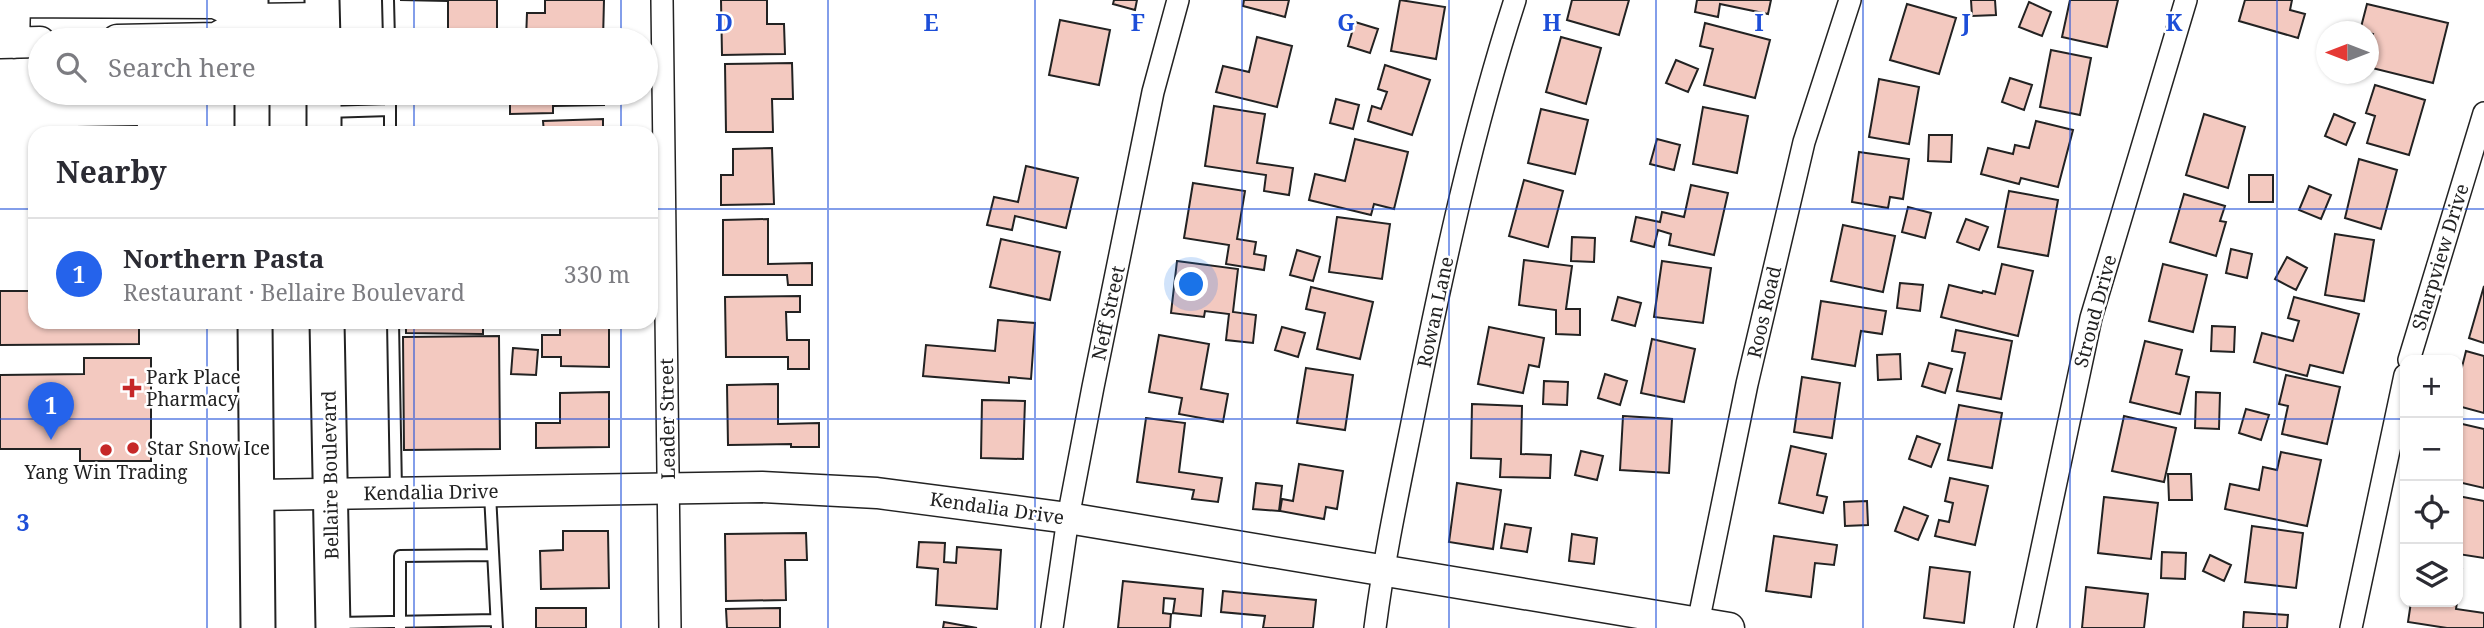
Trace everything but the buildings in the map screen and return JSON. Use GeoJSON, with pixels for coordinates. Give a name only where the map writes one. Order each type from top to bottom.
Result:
{"type":"FeatureCollection","features":[{"type":"Feature","properties":{"kind":"main road"},"geometry":{"type":"LineString","coordinates":[[252,105],[253,126]]}},
{"type":"Feature","properties":{"kind":"main road"},"geometry":{"type":"LineString","coordinates":[[255,329],[258,628]]}},
{"type":"Feature","properties":{"kind":"main road","name":"Bellaire Boulevard"},"geometry":{"type":"LineString","coordinates":[[327,329],[332,626]]}},
{"type":"Feature","properties":{"kind":"street","name":"Leader Street"},"geometry":{"type":"LineString","coordinates":[[662,0],[670,628]]}},
{"type":"Feature","properties":{"kind":"street","name":"Neff Street"},"geometry":{"type":"LineString","coordinates":[[1052,628],[1068,518],[1153,92],[1178,0]]}},
{"type":"Feature","properties":{"kind":"street","name":"Rowan Lane"},"geometry":{"type":"LineString","coordinates":[[1375,628],[1382,570],[1441,278],[1496,61],[1515,0]]}},
{"type":"Feature","properties":{"kind":"street","name":"Roos Road"},"geometry":{"type":"LineString","coordinates":[[1698,625],[1747,384],[1804,142],[1850,0]]}},
{"type":"Feature","properties":{"kind":"street","name":"Stroud Drive"},"geometry":{"type":"LineString","coordinates":[[2025,628],[2091,317],[2186,0]]}},
{"type":"Feature","properties":{"kind":"street"},"geometry":{"type":"LineString","coordinates":[[18,43],[8,2],[215,3],[251,20],[322,20]]}},
{"type":"Feature","properties":{"kind":"street","name":"Sharpview Drive"},"geometry":{"type":"LineString","coordinates":[[2411,355],[2484,113]]}},
{"type":"Feature","properties":{"kind":"street"},"geometry":{"type":"LineString","coordinates":[[2351,628],[2400,398]]}},
{"type":"Feature","properties":{"kind":"street","name":"Kendalia Drive"},"geometry":{"type":"LineString","coordinates":[[257,495],[762,487],[877,492],[1068,518],[1698,625],[1729,628]]}},
{"type":"Feature","properties":{"kind":"lane"},"geometry":{"type":"LineString","coordinates":[[388,0],[388,28]]}},
{"type":"Feature","properties":{"kind":"lane"},"geometry":{"type":"LineString","coordinates":[[390,105],[390,126]]}},
{"type":"Feature","properties":{"kind":"lane"},"geometry":{"type":"LineString","coordinates":[[324,112],[390,110]]}},
{"type":"Feature","properties":{"kind":"lane"},"geometry":{"type":"LineString","coordinates":[[393,329],[397,493]]}},
{"type":"Feature","properties":{"kind":"lane"},"geometry":{"type":"LineString","coordinates":[[332,626],[496,624],[490,492]]}},
{"type":"Feature","properties":{"kind":"lane"},"geometry":{"type":"LineString","coordinates":[[400,625],[400,556],[492,555]]}},
{"type":"Feature","properties":{"kind":"place","name":"Park Place Pharmacy"},"geometry":{"type":"Point","coordinates":[132,388]}},
{"type":"Feature","properties":{"kind":"place","name":"Northern Pasta"},"geometry":{"type":"Point","coordinates":[51,440]}},
{"type":"Feature","properties":{"kind":"place","name":"Star Snow Ice"},"geometry":{"type":"Point","coordinates":[133,448]}},
{"type":"Feature","properties":{"kind":"place","name":"Yang Win Trading"},"geometry":{"type":"Point","coordinates":[106,450]}}]}
